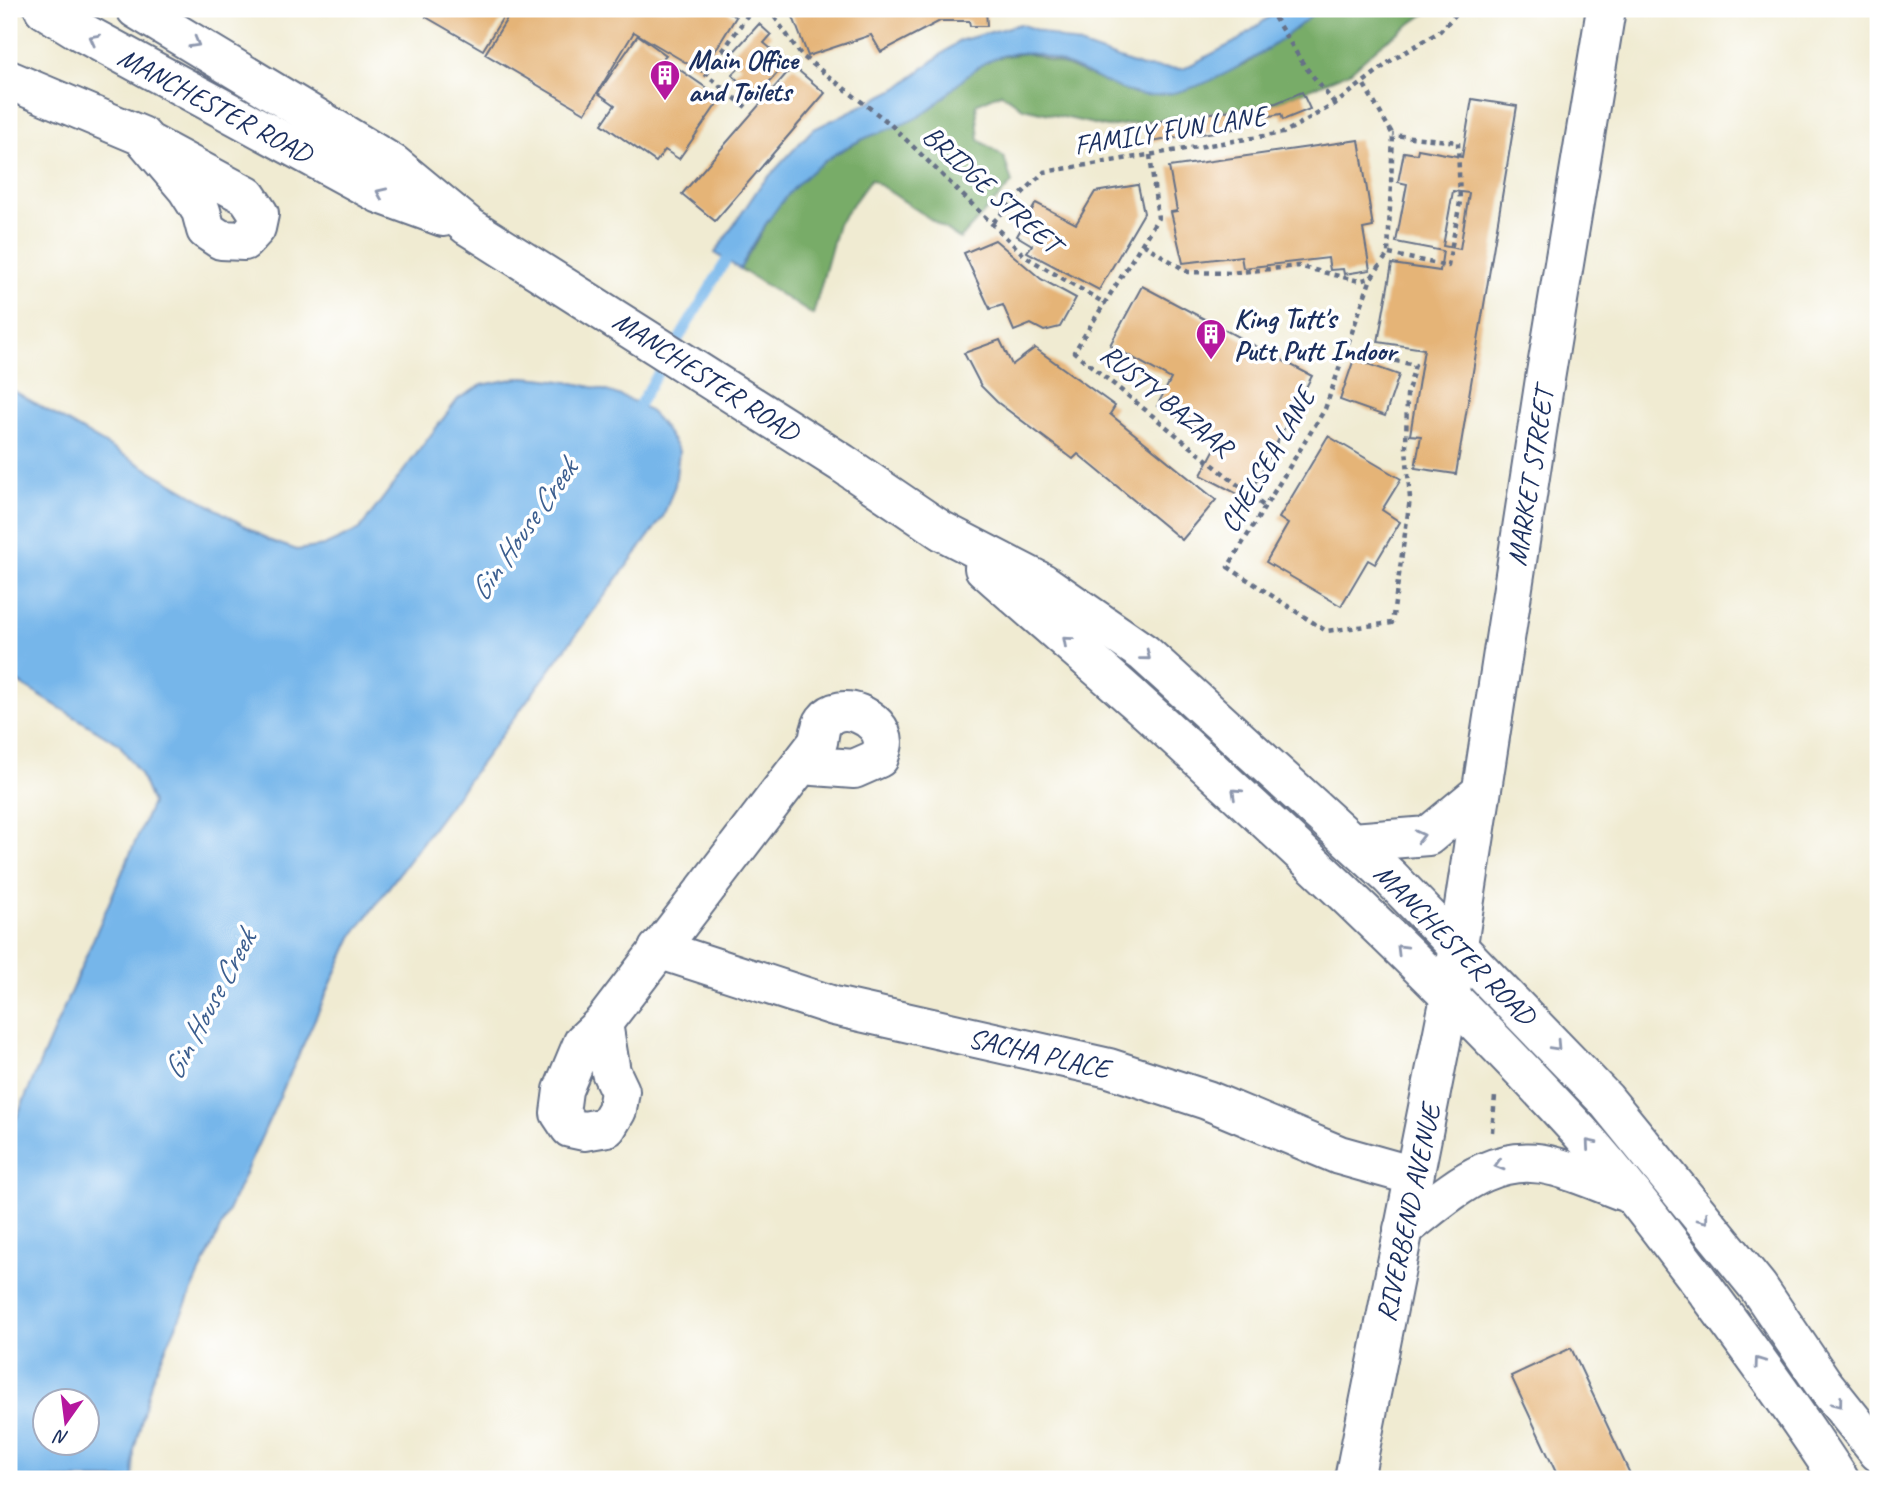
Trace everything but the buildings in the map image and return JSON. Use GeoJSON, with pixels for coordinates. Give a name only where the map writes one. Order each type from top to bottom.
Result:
{"type":"FeatureCollection","features":[{"type":"Feature","properties":{"kind":"street","name":"MANCHESTER ROAD"},"geometry":{"type":"LineString","coordinates":[[44,9],[380,194],[468,226]]}},
{"type":"Feature","properties":{"kind":"street","name":"MANCHESTER ROAD"},"geometry":{"type":"LineString","coordinates":[[136,9],[393,164],[468,226],[719,384],[942,531],[1043,583],[1144,653],[1353,842],[1457,945],[1605,1099],[1671,1176],[1758,1287],[1823,1383],[1878,1452]]}},
{"type":"Feature","properties":{"kind":"street","name":"MARKET STREET"},"geometry":{"type":"LineString","coordinates":[[1457,945],[1606,9]]}},
{"type":"Feature","properties":{"kind":"street"},"geometry":{"type":"LineString","coordinates":[[9,80],[145,139]]}},
{"type":"Feature","properties":{"kind":"street","name":"MANCHESTER ROAD"},"geometry":{"type":"LineString","coordinates":[[942,531],[1144,709],[1326,877],[1450,997],[1579,1132],[1634,1196],[1766,1371],[1839,1479]]}},
{"type":"Feature","properties":{"kind":"street"},"geometry":{"type":"LineString","coordinates":[[603,1023],[809,754]]}},
{"type":"Feature","properties":{"kind":"street"},"geometry":{"type":"LineString","coordinates":[[1353,842],[1428,836],[1480,793]]}},
{"type":"Feature","properties":{"kind":"street","name":"RIVERBEND AVENUE"},"geometry":{"type":"LineString","coordinates":[[1354,1479],[1450,997],[1457,945]]}},
{"type":"Feature","properties":{"kind":"street","name":"SACHA PLACE"},"geometry":{"type":"LineString","coordinates":[[659,949],[834,1006],[1110,1068],[1207,1100],[1339,1155],[1413,1176]]}},
{"type":"Feature","properties":{"kind":"street"},"geometry":{"type":"LineString","coordinates":[[1403,1229],[1478,1174],[1511,1161],[1556,1167],[1634,1196]]}},
{"type":"Feature","properties":{"kind":"path"},"geometry":{"type":"LineString","coordinates":[[746,107],[706,75],[752,9]]}},
{"type":"Feature","properties":{"kind":"path","name":"BRIDGE STREET"},"geometry":{"type":"LineString","coordinates":[[769,9],[801,55],[889,123],[1026,257],[1105,304]]}},
{"type":"Feature","properties":{"kind":"path"},"geometry":{"type":"LineString","coordinates":[[1269,9],[1304,65],[1335,104]]}},
{"type":"Feature","properties":{"kind":"path","name":"FAMILY FUN LANE"},"geometry":{"type":"LineString","coordinates":[[993,222],[1044,172],[1283,133],[1335,104],[1392,60],[1439,32],[1461,9]]}},
{"type":"Feature","properties":{"kind":"path"},"geometry":{"type":"LineString","coordinates":[[1363,83],[1393,135],[1388,254],[1448,266],[1460,202],[1458,142],[1393,135]]}},
{"type":"Feature","properties":{"kind":"path"},"geometry":{"type":"LineString","coordinates":[[1105,304],[1158,218],[1150,155]]}},
{"type":"Feature","properties":{"kind":"path"},"geometry":{"type":"LineString","coordinates":[[1143,244],[1188,272],[1231,274],[1298,267],[1359,281],[1371,278]]}},
{"type":"Feature","properties":{"kind":"path","name":"CHELSEA LANE"},"geometry":{"type":"LineString","coordinates":[[1346,350],[1415,365],[1407,395],[1406,448],[1410,499],[1392,623],[1326,631],[1228,567],[1325,408],[1371,278],[1388,254]]}},
{"type":"Feature","properties":{"kind":"path","name":"RUSTY BAZAAR"},"geometry":{"type":"LineString","coordinates":[[1105,304],[1074,352],[1265,508]]}},
{"type":"Feature","properties":{"kind":"path"},"geometry":{"type":"LineString","coordinates":[[1491,1088],[1497,1103],[1491,1136]]}},
{"type":"Feature","properties":{"kind":"green space"},"geometry":{"type":"Polygon","coordinates":[[[1318,9],[1432,9],[1379,46],[1350,72],[1276,103],[1107,127],[1023,108],[1001,93],[976,104],[979,140],[1004,157],[1012,183],[960,239],[871,179],[838,224],[813,315],[740,269],[779,202],[809,172],[831,156],[877,132],[987,59],[1026,53],[1067,66],[1134,94],[1245,65],[1318,9]]]}},
{"type":"Feature","properties":{"kind":"water"},"geometry":{"type":"Polygon","coordinates":[[[1280,9],[1318,9],[1256,56],[1204,83],[1177,92],[1152,95],[1130,92],[1038,55],[1010,54],[996,58],[972,71],[921,115],[840,151],[804,178],[762,229],[740,269],[715,253],[760,186],[812,130],[898,88],[959,41],[1020,24],[1142,67],[1183,69],[1237,41],[1280,9]]]}},
{"type":"Feature","properties":{"kind":"water"},"geometry":{"type":"Polygon","coordinates":[[[523,377],[588,386],[636,403],[662,424],[679,451],[675,485],[663,517],[352,937],[152,1379],[134,1450],[133,1479],[9,1479],[9,1135],[152,803],[140,774],[119,744],[9,677],[9,388],[271,541],[297,550],[324,546],[359,530],[458,399],[482,385],[523,377]]]}},
{"type":"Feature","properties":{"kind":"waterway","name":"Gin House Creek"},"geometry":{"type":"LineString","coordinates":[[631,418],[733,249]]}},
{"type":"Feature","properties":{"kind":"place","name":"Main Office and Toilets"},"geometry":{"type":"Point","coordinates":[665,102]}},
{"type":"Feature","properties":{"kind":"place","name":"King Tutt's Putt Putt Indoor"},"geometry":{"type":"Point","coordinates":[1211,361]}}]}
